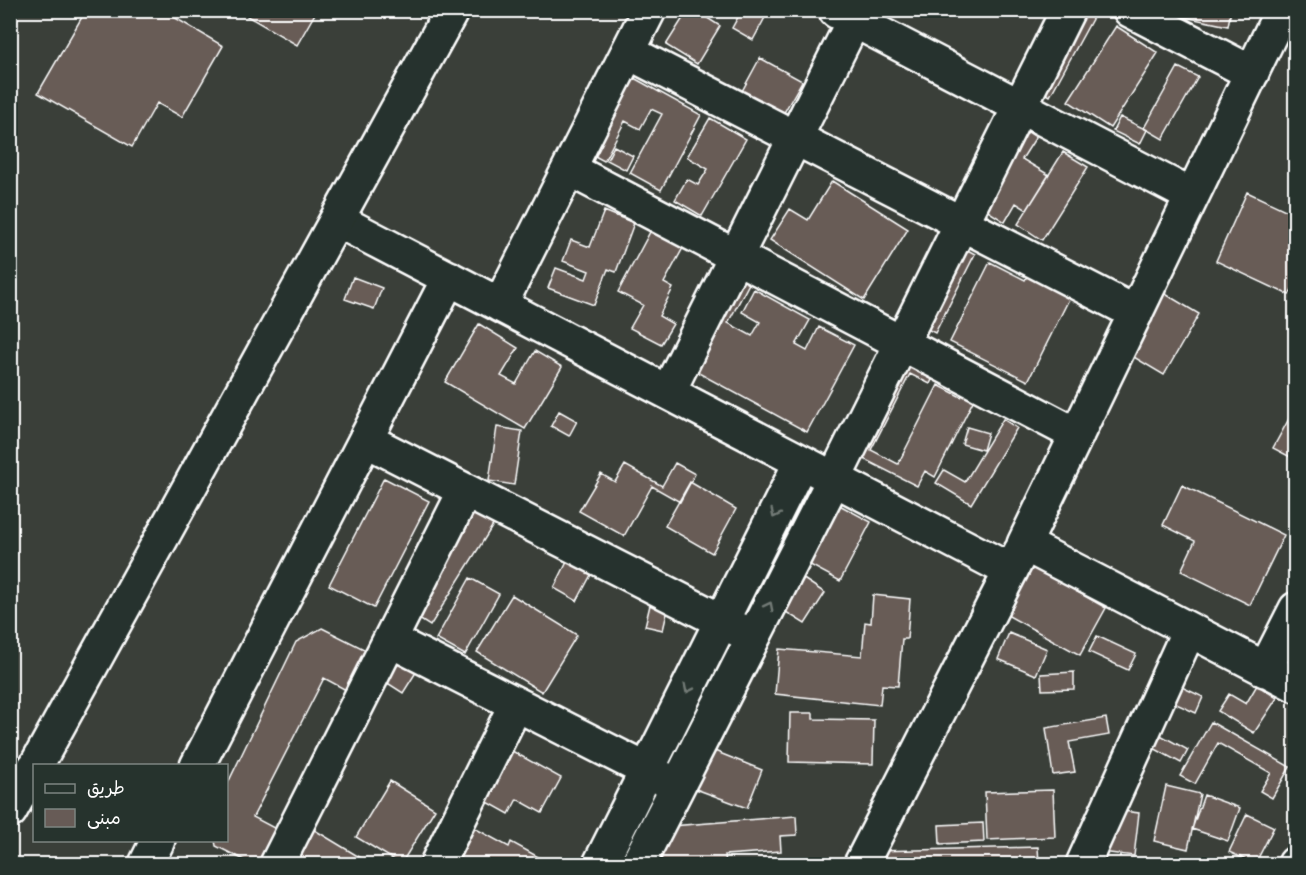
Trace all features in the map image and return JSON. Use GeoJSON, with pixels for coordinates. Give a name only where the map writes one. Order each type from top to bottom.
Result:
{"type":"FeatureCollection","features":[{"type":"Feature","properties":{"kind":"street"},"geometry":{"type":"LineString","coordinates":[[37,764],[452,10]]}},
{"type":"Feature","properties":{"kind":"street"},"geometry":{"type":"LineString","coordinates":[[500,305],[649,10]]}},
{"type":"Feature","properties":{"kind":"street"},"geometry":{"type":"LineString","coordinates":[[638,864],[1068,10]]}},
{"type":"Feature","properties":{"kind":"street"},"geometry":{"type":"LineString","coordinates":[[1130,10],[1252,73]]}},
{"type":"Feature","properties":{"kind":"street"},"geometry":{"type":"LineString","coordinates":[[861,864],[1017,557],[1282,10]]}},
{"type":"Feature","properties":{"kind":"street"},"geometry":{"type":"LineString","coordinates":[[668,392],[795,138],[849,14],[1020,107],[1192,196]]}},
{"type":"Feature","properties":{"kind":"street"},"geometry":{"type":"LineString","coordinates":[[628,52],[1136,313]]}},
{"type":"Feature","properties":{"kind":"street"},"geometry":{"type":"LineString","coordinates":[[569,169],[1077,435]]}},
{"type":"Feature","properties":{"kind":"street"},"geometry":{"type":"LineString","coordinates":[[337,220],[801,462],[1189,630],[1296,685]]}},
{"type":"Feature","properties":{"kind":"street"},"geometry":{"type":"LineString","coordinates":[[198,764],[449,278]]}},
{"type":"Feature","properties":{"kind":"street"},"geometry":{"type":"LineString","coordinates":[[366,440],[753,637]]}},
{"type":"Feature","properties":{"kind":"street"},"geometry":{"type":"LineString","coordinates":[[600,864],[801,462]]}},
{"type":"Feature","properties":{"kind":"street"},"geometry":{"type":"LineString","coordinates":[[277,864],[465,491]]}},
{"type":"Feature","properties":{"kind":"street"},"geometry":{"type":"LineString","coordinates":[[1265,670],[1296,609]]}},
{"type":"Feature","properties":{"kind":"street"},"geometry":{"type":"LineString","coordinates":[[1083,864],[1189,630]]}},
{"type":"Feature","properties":{"kind":"street"},"geometry":{"type":"LineString","coordinates":[[390,640],[678,786]]}},
{"type":"Feature","properties":{"kind":"street"},"geometry":{"type":"LineString","coordinates":[[437,864],[516,704]]}},
{"type":"Feature","properties":{"kind":"street"},"geometry":{"type":"LineString","coordinates":[[10,811],[33,771]]}},
{"type":"Feature","properties":{"kind":"street"},"geometry":{"type":"LineString","coordinates":[[146,864],[157,842]]}},
{"type":"Feature","properties":{"kind":"building"},"geometry":{"type":"Polygon","coordinates":[[[86,10],[162,10],[223,46],[182,117],[157,103],[132,147],[38,93],[86,10]]]}},
{"type":"Feature","properties":{"kind":"building"},"geometry":{"type":"Polygon","coordinates":[[[250,10],[317,10],[297,45],[247,16],[250,10]]]}},
{"type":"Feature","properties":{"kind":"building"},"geometry":{"type":"Polygon","coordinates":[[[688,10],[695,10],[720,26],[697,64],[666,45],[688,10]]]}},
{"type":"Feature","properties":{"kind":"building"},"geometry":{"type":"Polygon","coordinates":[[[742,10],[769,10],[753,40],[732,28],[742,10]]]}},
{"type":"Feature","properties":{"kind":"building"},"geometry":{"type":"Polygon","coordinates":[[[1056,10],[1097,10],[1050,96],[1018,78],[1056,10]]]}},
{"type":"Feature","properties":{"kind":"building"},"geometry":{"type":"Polygon","coordinates":[[[1181,10],[1231,10],[1228,26],[1180,16],[1181,10]]]}},
{"type":"Feature","properties":{"kind":"building"},"geometry":{"type":"Polygon","coordinates":[[[1116,26],[1158,53],[1110,128],[1068,101],[1116,26]]]}},
{"type":"Feature","properties":{"kind":"building"},"geometry":{"type":"Polygon","coordinates":[[[760,58],[802,81],[782,116],[741,93],[760,58]]]}},
{"type":"Feature","properties":{"kind":"building"},"geometry":{"type":"Polygon","coordinates":[[[614,67],[701,115],[661,190],[630,173],[662,114],[651,109],[640,129],[625,121],[604,161],[572,144],[614,67]]]}},
{"type":"Feature","properties":{"kind":"building"},"geometry":{"type":"Polygon","coordinates":[[[1178,67],[1198,77],[1163,139],[1144,128],[1178,67]]]}},
{"type":"Feature","properties":{"kind":"building"},"geometry":{"type":"Polygon","coordinates":[[[1120,117],[1147,130],[1140,144],[1113,131],[1120,117]]]}},
{"type":"Feature","properties":{"kind":"building"},"geometry":{"type":"Polygon","coordinates":[[[710,118],[746,139],[702,216],[675,200],[687,179],[698,185],[708,169],[687,157],[710,118]]]}},
{"type":"Feature","properties":{"kind":"building"},"geometry":{"type":"Polygon","coordinates":[[[1014,123],[1036,137],[1022,159],[1049,175],[1027,210],[1016,203],[1005,222],[967,198],[1014,123]]]}},
{"type":"Feature","properties":{"kind":"building"},"geometry":{"type":"Polygon","coordinates":[[[614,146],[633,156],[626,170],[607,160],[614,146]]]}},
{"type":"Feature","properties":{"kind":"building"},"geometry":{"type":"Polygon","coordinates":[[[1063,152],[1088,167],[1042,240],[1018,224],[1063,152]]]}},
{"type":"Feature","properties":{"kind":"building"},"geometry":{"type":"Polygon","coordinates":[[[832,181],[908,229],[864,300],[770,240],[790,209],[808,220],[832,181]]]}},
{"type":"Feature","properties":{"kind":"building"},"geometry":{"type":"Polygon","coordinates":[[[1247,192],[1296,215],[1296,282],[1289,295],[1216,261],[1247,192]]]}},
{"type":"Feature","properties":{"kind":"building"},"geometry":{"type":"Polygon","coordinates":[[[604,211],[634,223],[616,272],[608,269],[594,305],[548,288],[556,268],[586,279],[589,271],[563,261],[571,240],[590,247],[604,211]]]}},
{"type":"Feature","properties":{"kind":"building"},"geometry":{"type":"Polygon","coordinates":[[[658,217],[690,235],[664,283],[673,288],[659,316],[673,324],[661,344],[630,328],[643,305],[618,292],[658,217]]]}},
{"type":"Feature","properties":{"kind":"building"},"geometry":{"type":"Polygon","coordinates":[[[951,241],[975,254],[935,333],[902,316],[951,241]]]}},
{"type":"Feature","properties":{"kind":"building"},"geometry":{"type":"Polygon","coordinates":[[[724,261],[753,276],[728,323],[752,336],[760,322],[742,312],[754,289],[810,320],[796,345],[807,351],[819,327],[854,345],[807,432],[671,358],[724,261]]]}},
{"type":"Feature","properties":{"kind":"building"},"geometry":{"type":"Polygon","coordinates":[[[990,262],[1025,280],[1032,266],[1075,287],[1028,381],[950,342],[990,262]]]}},
{"type":"Feature","properties":{"kind":"building"},"geometry":{"type":"Polygon","coordinates":[[[353,277],[382,288],[374,309],[345,299],[353,277]]]}},
{"type":"Feature","properties":{"kind":"building"},"geometry":{"type":"Polygon","coordinates":[[[1157,289],[1199,314],[1164,375],[1122,350],[1157,289]]]}},
{"type":"Feature","properties":{"kind":"building"},"geometry":{"type":"Polygon","coordinates":[[[479,324],[518,348],[501,376],[516,384],[535,351],[562,367],[525,429],[445,382],[479,324]]]}},
{"type":"Feature","properties":{"kind":"building"},"geometry":{"type":"Polygon","coordinates":[[[885,348],[935,373],[930,384],[910,374],[871,450],[898,464],[938,385],[961,397],[963,393],[974,399],[935,477],[925,471],[917,486],[836,445],[885,348]]]}},
{"type":"Feature","properties":{"kind":"building"},"geometry":{"type":"Polygon","coordinates":[[[1296,406],[1296,460],[1273,448],[1296,406]]]}},
{"type":"Feature","properties":{"kind":"building"},"geometry":{"type":"Polygon","coordinates":[[[559,411],[577,421],[569,436],[551,426],[559,411]]]}},
{"type":"Feature","properties":{"kind":"building"},"geometry":{"type":"Polygon","coordinates":[[[1003,419],[1017,428],[971,504],[936,483],[944,470],[965,482],[1003,419]]]}},
{"type":"Feature","properties":{"kind":"building"},"geometry":{"type":"Polygon","coordinates":[[[497,427],[522,431],[514,485],[489,481],[497,427]]]}},
{"type":"Feature","properties":{"kind":"building"},"geometry":{"type":"Polygon","coordinates":[[[967,427],[988,433],[983,450],[962,444],[967,427]]]}},
{"type":"Feature","properties":{"kind":"building"},"geometry":{"type":"Polygon","coordinates":[[[675,463],[695,474],[680,502],[652,486],[624,536],[579,511],[601,474],[615,482],[625,465],[662,486],[675,463]]]}},
{"type":"Feature","properties":{"kind":"building"},"geometry":{"type":"Polygon","coordinates":[[[384,478],[429,501],[374,608],[329,585],[384,478]]]}},
{"type":"Feature","properties":{"kind":"building"},"geometry":{"type":"Polygon","coordinates":[[[690,482],[736,509],[712,553],[665,526],[690,482]]]}},
{"type":"Feature","properties":{"kind":"building"},"geometry":{"type":"Polygon","coordinates":[[[1182,485],[1284,535],[1250,605],[1181,571],[1195,541],[1163,525],[1182,485]]]}},
{"type":"Feature","properties":{"kind":"building"},"geometry":{"type":"Polygon","coordinates":[[[832,501],[871,522],[840,581],[801,560],[832,501]]]}},
{"type":"Feature","properties":{"kind":"building"},"geometry":{"type":"Polygon","coordinates":[[[461,502],[495,522],[430,626],[397,605],[461,502]]]}},
{"type":"Feature","properties":{"kind":"building"},"geometry":{"type":"Polygon","coordinates":[[[569,558],[593,571],[577,601],[554,588],[569,558]]]}},
{"type":"Feature","properties":{"kind":"building"},"geometry":{"type":"Polygon","coordinates":[[[1023,561],[1106,608],[1080,655],[996,609],[1023,561]]]}},
{"type":"Feature","properties":{"kind":"building"},"geometry":{"type":"Polygon","coordinates":[[[799,576],[825,593],[805,624],[778,607],[799,576]]]}},
{"type":"Feature","properties":{"kind":"building"},"geometry":{"type":"Polygon","coordinates":[[[470,578],[499,594],[465,655],[436,639],[470,578]]]}},
{"type":"Feature","properties":{"kind":"building"},"geometry":{"type":"Polygon","coordinates":[[[512,595],[577,635],[542,692],[477,652],[512,595]]]}},
{"type":"Feature","properties":{"kind":"building"},"geometry":{"type":"Polygon","coordinates":[[[873,595],[910,599],[907,639],[902,639],[898,686],[882,685],[880,705],[775,694],[779,649],[862,656],[865,622],[871,623],[873,595]]]}},
{"type":"Feature","properties":{"kind":"building"},"geometry":{"type":"Polygon","coordinates":[[[650,605],[668,609],[663,630],[645,626],[650,605]]]}},
{"type":"Feature","properties":{"kind":"building"},"geometry":{"type":"Polygon","coordinates":[[[322,628],[366,650],[346,690],[324,678],[253,817],[276,829],[258,864],[252,864],[216,846],[215,842],[228,842],[228,783],[296,642],[322,628]]]}},
{"type":"Feature","properties":{"kind":"building"},"geometry":{"type":"Polygon","coordinates":[[[1009,633],[1047,649],[1036,675],[998,659],[1009,633]]]}},
{"type":"Feature","properties":{"kind":"building"},"geometry":{"type":"Polygon","coordinates":[[[1097,636],[1136,654],[1128,670],[1089,652],[1097,636]]]}},
{"type":"Feature","properties":{"kind":"building"},"geometry":{"type":"Polygon","coordinates":[[[392,649],[420,666],[403,693],[375,675],[392,649]]]}},
{"type":"Feature","properties":{"kind":"building"},"geometry":{"type":"Polygon","coordinates":[[[1074,672],[1074,689],[1042,690],[1041,674],[1074,672]]]}},
{"type":"Feature","properties":{"kind":"building"},"geometry":{"type":"Polygon","coordinates":[[[1169,681],[1203,697],[1196,713],[1161,697],[1169,681]]]}},
{"type":"Feature","properties":{"kind":"building"},"geometry":{"type":"Polygon","coordinates":[[[1257,685],[1277,698],[1254,733],[1218,711],[1229,694],[1246,704],[1257,685]]]}},
{"type":"Feature","properties":{"kind":"building"},"geometry":{"type":"Polygon","coordinates":[[[790,713],[813,713],[813,719],[874,720],[873,764],[789,762],[790,713]]]}},
{"type":"Feature","properties":{"kind":"building"},"geometry":{"type":"Polygon","coordinates":[[[1106,718],[1109,735],[1069,742],[1075,772],[1053,775],[1046,728],[1106,718]]]}},
{"type":"Feature","properties":{"kind":"building"},"geometry":{"type":"Polygon","coordinates":[[[1211,722],[1290,767],[1272,798],[1260,791],[1271,773],[1218,743],[1195,784],[1180,776],[1211,722]]]}},
{"type":"Feature","properties":{"kind":"building"},"geometry":{"type":"Polygon","coordinates":[[[1142,725],[1188,750],[1181,763],[1135,738],[1142,725]]]}},
{"type":"Feature","properties":{"kind":"building"},"geometry":{"type":"Polygon","coordinates":[[[503,746],[561,778],[542,813],[517,799],[509,814],[475,795],[503,746]]]}},
{"type":"Feature","properties":{"kind":"building"},"geometry":{"type":"Polygon","coordinates":[[[707,748],[762,770],[747,808],[693,788],[707,748]]]}},
{"type":"Feature","properties":{"kind":"building"},"geometry":{"type":"Polygon","coordinates":[[[390,781],[435,809],[401,864],[356,837],[390,781]]]}},
{"type":"Feature","properties":{"kind":"building"},"geometry":{"type":"Polygon","coordinates":[[[1166,786],[1200,794],[1188,849],[1154,841],[1166,786]]]}},
{"type":"Feature","properties":{"kind":"building"},"geometry":{"type":"Polygon","coordinates":[[[1053,790],[1055,837],[987,840],[985,792],[1053,790]]]}},
{"type":"Feature","properties":{"kind":"building"},"geometry":{"type":"Polygon","coordinates":[[[1204,795],[1240,808],[1228,841],[1192,829],[1204,795]]]}},
{"type":"Feature","properties":{"kind":"building"},"geometry":{"type":"Polygon","coordinates":[[[1098,808],[1139,813],[1134,856],[1093,851],[1098,808]]]}},
{"type":"Feature","properties":{"kind":"building"},"geometry":{"type":"Polygon","coordinates":[[[1247,814],[1274,827],[1255,864],[1229,852],[1247,814]]]}},
{"type":"Feature","properties":{"kind":"building"},"geometry":{"type":"Polygon","coordinates":[[[796,816],[797,835],[780,836],[781,851],[725,855],[726,864],[662,864],[659,827],[796,816]]]}},
{"type":"Feature","properties":{"kind":"building"},"geometry":{"type":"Polygon","coordinates":[[[298,820],[371,864],[277,864],[298,820]]]}},
{"type":"Feature","properties":{"kind":"building"},"geometry":{"type":"Polygon","coordinates":[[[983,823],[984,842],[940,844],[939,825],[983,823]]]}},
{"type":"Feature","properties":{"kind":"building"},"geometry":{"type":"Polygon","coordinates":[[[467,824],[509,847],[511,842],[551,864],[444,864],[467,824]]]}},
{"type":"Feature","properties":{"kind":"building"},"geometry":{"type":"Polygon","coordinates":[[[1038,847],[1039,864],[877,864],[877,851],[1038,847]]]}}]}
